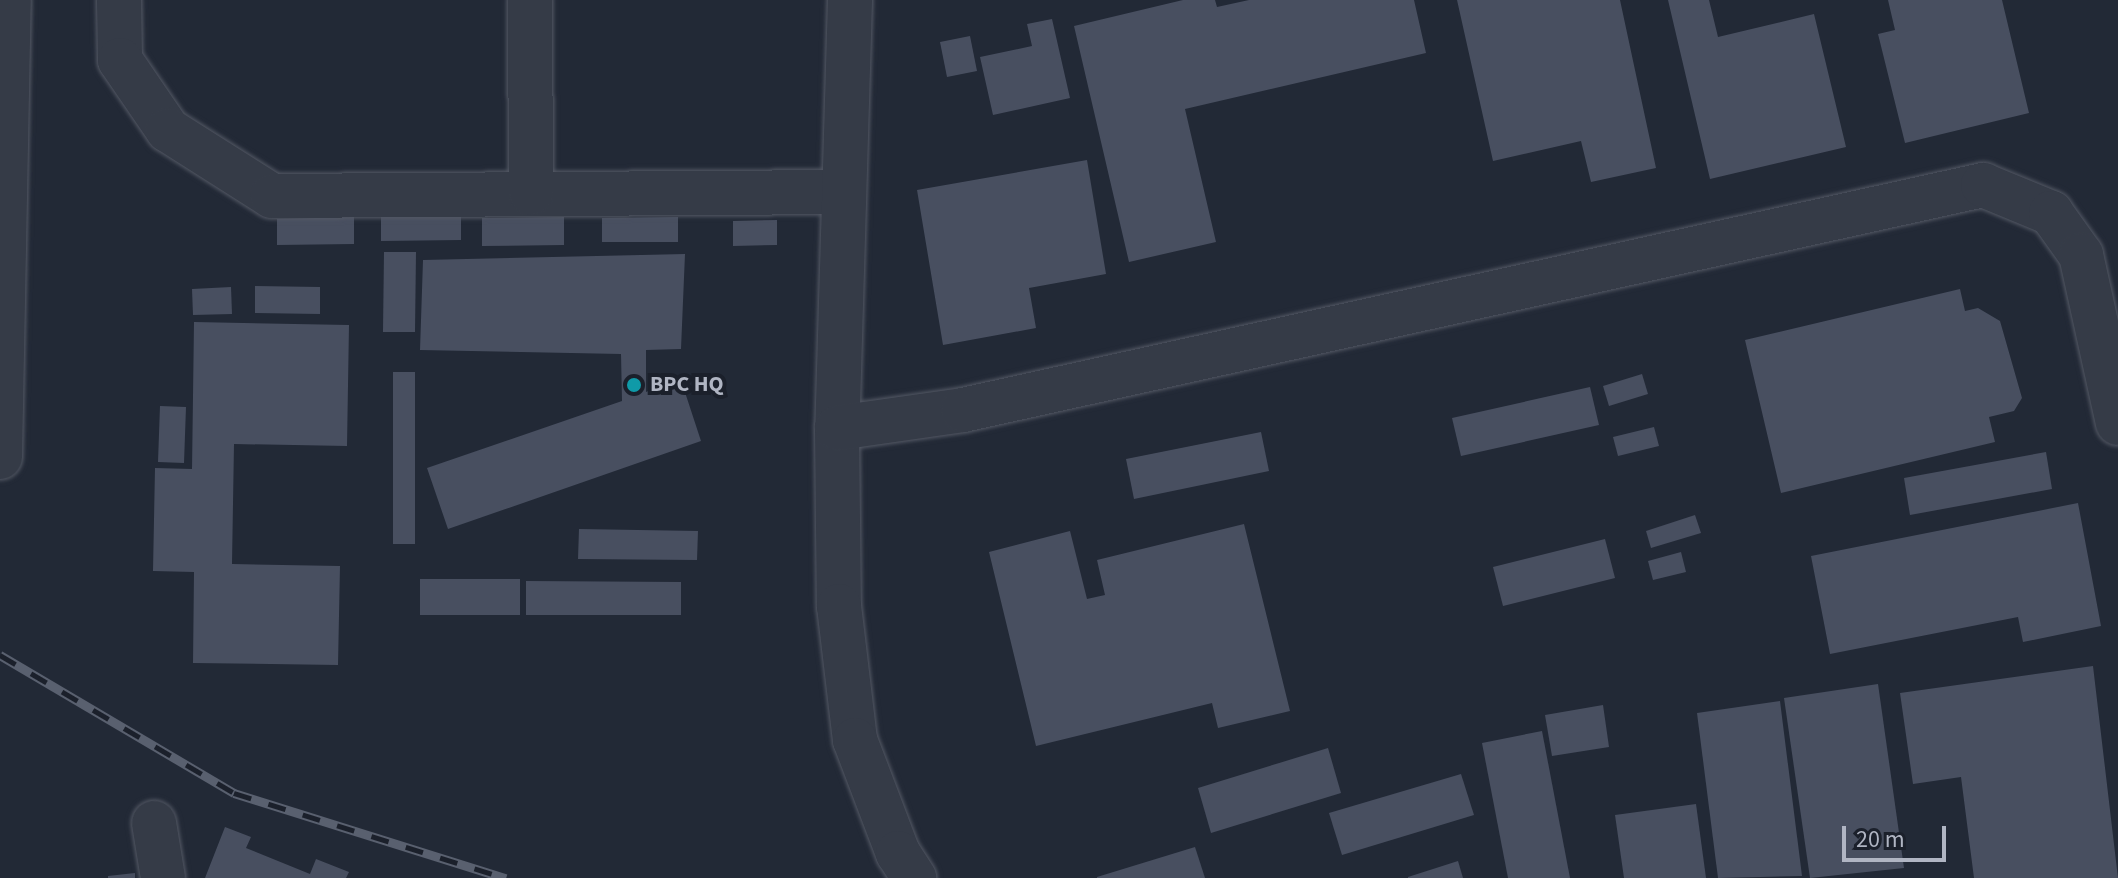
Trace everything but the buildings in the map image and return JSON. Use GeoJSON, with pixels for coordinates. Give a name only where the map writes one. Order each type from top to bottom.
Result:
{"type":"FeatureCollection","features":[{"type":"Feature","properties":{"kind":"street"},"geometry":{"type":"LineString","coordinates":[[0,457],[9,0]]}},
{"type":"Feature","properties":{"kind":"street"},"geometry":{"type":"LineString","coordinates":[[119,0],[120,60],[168,130],[272,196],[844,192]]}},
{"type":"Feature","properties":{"kind":"street"},"geometry":{"type":"LineString","coordinates":[[530,0],[531,193]]}},
{"type":"Feature","properties":{"kind":"street"},"geometry":{"type":"LineString","coordinates":[[850,0],[837,428],[839,606],[855,740],[898,853],[914,878]]}},
{"type":"Feature","properties":{"kind":"street"},"geometry":{"type":"LineString","coordinates":[[837,428],[963,410],[1983,185],[2051,213],[2081,255],[2118,423]]}},
{"type":"Feature","properties":{"kind":"street"},"geometry":{"type":"LineString","coordinates":[[154,823],[163,878]]}},
{"type":"Feature","properties":{"kind":"railway"},"geometry":{"type":"LineString","coordinates":[[0,655],[234,793],[506,878]]}},
{"type":"Feature","properties":{"kind":"place","name":"BPC HQ"},"geometry":{"type":"Point","coordinates":[634,385]}}]}
